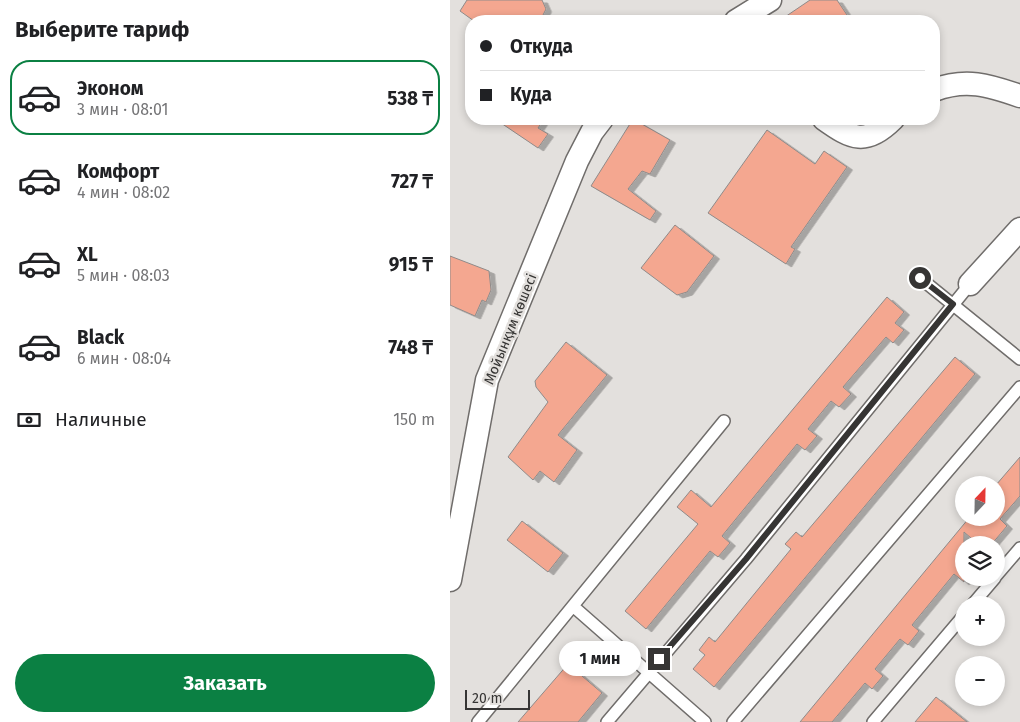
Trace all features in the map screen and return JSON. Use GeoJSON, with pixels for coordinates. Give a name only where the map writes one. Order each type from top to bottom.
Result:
{"type":"FeatureCollection","features":[{"type":"Feature","properties":{"kind":"street"},"geometry":{"type":"LineString","coordinates":[[746,15],[770,0]]}},
{"type":"Feature","properties":{"kind":"street"},"geometry":{"type":"LineString","coordinates":[[940,88],[949,84],[967,82],[1020,96]]}},
{"type":"Feature","properties":{"kind":"street","name":"Мойынқұм көшесі"},"geometry":{"type":"LineString","coordinates":[[450,580],[487,380],[576,161],[597,125]]}},
{"type":"Feature","properties":{"kind":"street"},"geometry":{"type":"LineString","coordinates":[[833,125],[844,133],[862,138],[881,130],[886,125]]}},
{"type":"Feature","properties":{"kind":"street"},"geometry":{"type":"LineString","coordinates":[[970,284],[1020,229]]}},
{"type":"Feature","properties":{"kind":"lane"},"geometry":{"type":"LineString","coordinates":[[920,278],[1020,359]]}},
{"type":"Feature","properties":{"kind":"lane"},"geometry":{"type":"LineString","coordinates":[[607,722],[746,559],[970,284]]}},
{"type":"Feature","properties":{"kind":"lane"},"geometry":{"type":"LineString","coordinates":[[733,722],[1020,387]]}},
{"type":"Feature","properties":{"kind":"lane"},"geometry":{"type":"LineString","coordinates":[[478,722],[724,421]]}},
{"type":"Feature","properties":{"kind":"lane"},"geometry":{"type":"LineString","coordinates":[[1005,566],[1020,548]]}},
{"type":"Feature","properties":{"kind":"lane"},"geometry":{"type":"LineString","coordinates":[[980,596],[988,586]]}},
{"type":"Feature","properties":{"kind":"lane"},"geometry":{"type":"LineString","coordinates":[[574,606],[647,673],[705,722]]}},
{"type":"Feature","properties":{"kind":"lane"},"geometry":{"type":"LineString","coordinates":[[873,722],[955,626]]}},
{"type":"Feature","properties":{"kind":"building"},"geometry":{"type":"Polygon","coordinates":[[[467,0],[542,0],[546,9],[543,15],[466,15],[460,11],[467,0]]]}},
{"type":"Feature","properties":{"kind":"building"},"geometry":{"type":"Polygon","coordinates":[[[810,0],[837,0],[847,15],[788,15],[810,0]]]}},
{"type":"Feature","properties":{"kind":"building"},"geometry":{"type":"Polygon","coordinates":[[[504,125],[540,125],[538,128],[548,134],[538,148],[504,125]]]}},
{"type":"Feature","properties":{"kind":"building"},"geometry":{"type":"Polygon","coordinates":[[[629,125],[644,125],[670,140],[650,174],[642,171],[628,189],[656,211],[650,220],[591,186],[629,125]]]}},
{"type":"Feature","properties":{"kind":"building"},"geometry":{"type":"Polygon","coordinates":[[[767,130],[815,164],[824,151],[847,167],[791,247],[795,249],[786,264],[708,213],[767,130]]]}},
{"type":"Feature","properties":{"kind":"building"},"geometry":{"type":"Polygon","coordinates":[[[675,225],[714,256],[687,292],[677,295],[641,268],[675,225]]]}},
{"type":"Feature","properties":{"kind":"building"},"geometry":{"type":"Polygon","coordinates":[[[450,256],[489,271],[491,290],[486,302],[482,300],[475,316],[450,305],[450,256]]]}},
{"type":"Feature","properties":{"kind":"building"},"geometry":{"type":"Polygon","coordinates":[[[887,297],[904,312],[895,323],[904,330],[893,343],[886,337],[843,387],[851,394],[839,407],[831,401],[808,429],[817,436],[805,450],[797,444],[722,536],[730,543],[718,557],[710,551],[646,629],[625,611],[698,524],[677,507],[691,490],[711,507],[887,297]]]}},
{"type":"Feature","properties":{"kind":"building"},"geometry":{"type":"Polygon","coordinates":[[[566,342],[607,375],[558,435],[577,450],[554,482],[540,471],[533,480],[508,457],[548,402],[536,387],[535,381],[566,342]]]}},
{"type":"Feature","properties":{"kind":"building"},"geometry":{"type":"Polygon","coordinates":[[[955,357],[975,374],[714,687],[693,669],[705,655],[699,650],[709,637],[715,642],[791,549],[785,544],[796,532],[802,537],[955,357]]]}},
{"type":"Feature","properties":{"kind":"building"},"geometry":{"type":"Polygon","coordinates":[[[1020,457],[1020,496],[1005,513],[1005,476],[1020,457]]]}},
{"type":"Feature","properties":{"kind":"building"},"geometry":{"type":"Polygon","coordinates":[[[522,521],[563,553],[548,572],[507,540],[522,521]]]}},
{"type":"Feature","properties":{"kind":"building"},"geometry":{"type":"Polygon","coordinates":[[[1005,524],[1007,526],[999,536],[969,536],[964,532],[964,536],[955,536],[955,575],[912,625],[919,631],[908,645],[900,639],[875,669],[883,676],[872,689],[865,683],[832,722],[800,722],[962,526],[1005,526],[1005,524]]]}},
{"type":"Feature","properties":{"kind":"building"},"geometry":{"type":"Polygon","coordinates":[[[568,664],[602,693],[578,722],[518,722],[568,664]]]}},
{"type":"Feature","properties":{"kind":"building"},"geometry":{"type":"Polygon","coordinates":[[[936,697],[967,722],[915,722],[936,697]]]}},
{"type":"Feature","properties":{"kind":"route"},"geometry":{"type":"LineString","coordinates":[[659,659],[746,559],[953,304],[920,278]]}}]}
